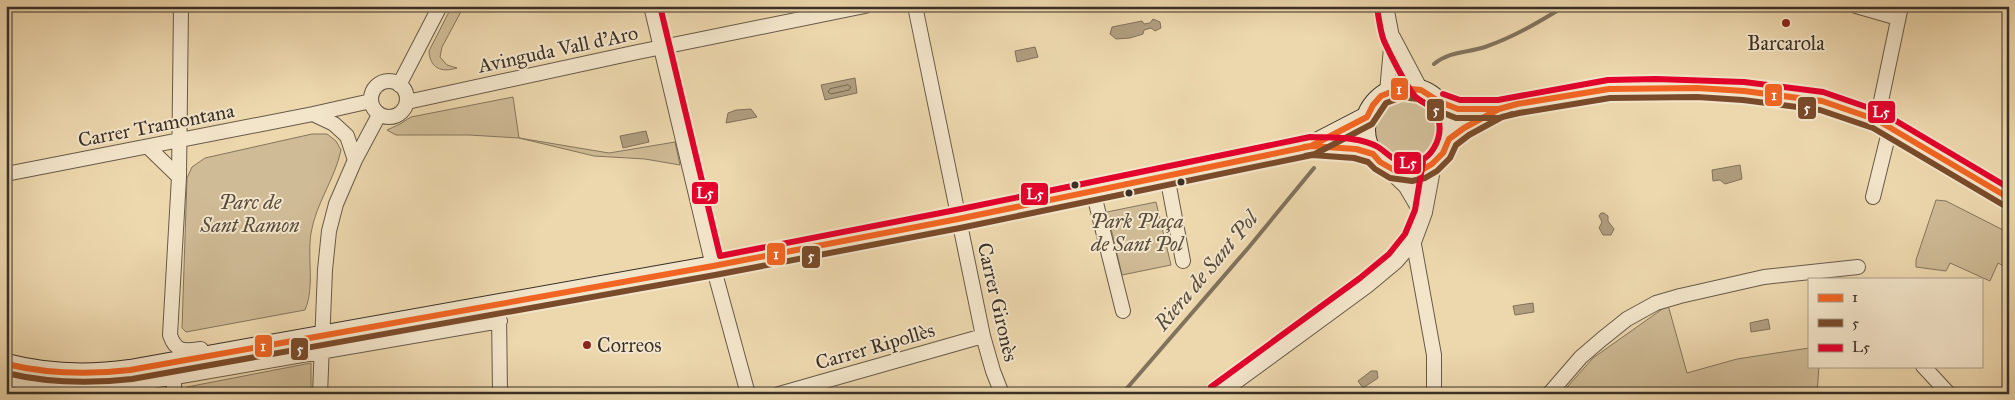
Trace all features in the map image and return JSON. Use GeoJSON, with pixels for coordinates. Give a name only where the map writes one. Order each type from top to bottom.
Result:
{"type":"FeatureCollection","features":[{"type":"Feature","properties":{"kind":"main road"},"geometry":{"type":"LineString","coordinates":[[1440,102],[1448,120],[1448,139],[1443,153],[1432,164],[1422,170],[1411,172],[1399,171],[1380,162],[1373,154],[1366,136],[1367,117],[1375,102],[1387,92],[1402,88],[1421,90],[1440,102],[1458,109],[1499,109],[1609,89],[1696,88],[1744,91],[1822,101],[1883,124],[2009,198]]}},
{"type":"Feature","properties":{"kind":"main road"},"geometry":{"type":"LineString","coordinates":[[1448,139],[1499,109]]}},
{"type":"Feature","properties":{"kind":"main road"},"geometry":{"type":"LineString","coordinates":[[1311,146],[1367,117]]}},
{"type":"Feature","properties":{"kind":"main road"},"geometry":{"type":"LineString","coordinates":[[6,364],[43,372],[75,375],[98,374],[263,347],[321,344],[499,312],[713,266],[958,219],[1311,146],[1356,149],[1373,154]]}},
{"type":"Feature","properties":{"kind":"street"},"geometry":{"type":"LineString","coordinates":[[181,6],[179,177],[170,335],[173,344],[187,351],[245,342],[263,347]]}},
{"type":"Feature","properties":{"kind":"street"},"geometry":{"type":"LineString","coordinates":[[399,85],[440,6]]}},
{"type":"Feature","properties":{"kind":"street"},"geometry":{"type":"LineString","coordinates":[[651,6],[713,266],[748,394]]}},
{"type":"Feature","properties":{"kind":"street","name":"Avinguda Vall d'Aro"},"geometry":{"type":"LineString","coordinates":[[407,102],[865,6]]}},
{"type":"Feature","properties":{"kind":"street","name":"Carrer Gironès"},"geometry":{"type":"LineString","coordinates":[[915,6],[983,336],[1002,394]]}},
{"type":"Feature","properties":{"kind":"street"},"geometry":{"type":"LineString","coordinates":[[1386,6],[1392,37],[1387,92]]}},
{"type":"Feature","properties":{"kind":"street"},"geometry":{"type":"LineString","coordinates":[[1856,6],[1900,12],[1873,198]]}},
{"type":"Feature","properties":{"kind":"street"},"geometry":{"type":"LineString","coordinates":[[1392,37],[1421,90]]}},
{"type":"Feature","properties":{"kind":"street"},"geometry":{"type":"LineString","coordinates":[[388,81],[399,85],[404,90],[407,102],[404,108],[395,116],[379,115],[372,107],[373,91],[380,83],[388,81]]}},
{"type":"Feature","properties":{"kind":"street","name":"Carrer Tramontana"},"geometry":{"type":"LineString","coordinates":[[6,174],[371,101]]}},
{"type":"Feature","properties":{"kind":"street"},"geometry":{"type":"LineString","coordinates":[[313,114],[334,124],[347,136],[355,160]]}},
{"type":"Feature","properties":{"kind":"street"},"geometry":{"type":"LineString","coordinates":[[320,394],[321,344],[329,231],[336,204],[355,160],[379,115]]}},
{"type":"Feature","properties":{"kind":"street"},"geometry":{"type":"LineString","coordinates":[[148,146],[179,177]]}},
{"type":"Feature","properties":{"kind":"street"},"geometry":{"type":"LineString","coordinates":[[1216,394],[1365,285],[1395,260],[1413,239],[1423,212],[1432,164]]}},
{"type":"Feature","properties":{"kind":"street"},"geometry":{"type":"LineString","coordinates":[[1388,167],[1407,185],[1423,212]]}},
{"type":"Feature","properties":{"kind":"street"},"geometry":{"type":"LineString","coordinates":[[1167,176],[1183,261]]}},
{"type":"Feature","properties":{"kind":"street"},"geometry":{"type":"LineString","coordinates":[[1092,191],[1123,311]]}},
{"type":"Feature","properties":{"kind":"street"},"geometry":{"type":"LineString","coordinates":[[1413,239],[1434,355],[1434,394]]}},
{"type":"Feature","properties":{"kind":"street"},"geometry":{"type":"LineString","coordinates":[[1549,394],[1581,357],[1602,338],[1626,319],[1656,303],[1764,276],[1858,267]]}},
{"type":"Feature","properties":{"kind":"street"},"geometry":{"type":"LineString","coordinates":[[499,312],[500,394]]}},
{"type":"Feature","properties":{"kind":"street","name":"Carrer Ripollès"},"geometry":{"type":"LineString","coordinates":[[779,394],[983,336]]}},
{"type":"Feature","properties":{"kind":"street"},"geometry":{"type":"LineString","coordinates":[[6,378],[58,390],[129,384],[321,344]]}},
{"type":"Feature","properties":{"kind":"street"},"geometry":{"type":"LineString","coordinates":[[1925,368],[1949,394]]}},
{"type":"Feature","properties":{"kind":"street"},"geometry":{"type":"LineString","coordinates":[[174,376],[174,394]]}},
{"type":"Feature","properties":{"kind":"green space"},"geometry":{"type":"Polygon","coordinates":[[[452,6],[464,6],[442,47],[440,57],[447,65],[457,68],[446,70],[437,68],[434,65],[429,51],[452,6]]]}},
{"type":"Feature","properties":{"kind":"green space"},"geometry":{"type":"Polygon","coordinates":[[[1409,96],[1422,99],[1433,106],[1440,117],[1443,130],[1440,143],[1433,154],[1422,161],[1409,164],[1396,161],[1385,154],[1378,143],[1375,130],[1378,117],[1385,106],[1396,99],[1409,96]]]}},
{"type":"Feature","properties":{"kind":"green space"},"geometry":{"type":"Polygon","coordinates":[[[513,97],[519,138],[469,135],[396,135],[387,130],[411,117],[513,97]]]}},
{"type":"Feature","properties":{"kind":"green space","name":"Parc de Sant Ramon"},"geometry":{"type":"Polygon","coordinates":[[[312,134],[327,134],[336,141],[341,150],[313,222],[310,243],[310,292],[305,310],[186,332],[182,328],[187,178],[192,167],[205,158],[312,134]]]}},
{"type":"Feature","properties":{"kind":"green space"},"geometry":{"type":"Polygon","coordinates":[[[519,138],[609,153],[675,142],[680,165],[645,159],[594,156],[519,138]]]}},
{"type":"Feature","properties":{"kind":"green space"},"geometry":{"type":"Polygon","coordinates":[[[1936,200],[1946,201],[2009,233],[2009,269],[1998,263],[1990,281],[1950,263],[1946,271],[1916,267],[1916,260],[1936,200]]]}},
{"type":"Feature","properties":{"kind":"green space","name":"Park Plaça de Sant Pol"},"geometry":{"type":"Polygon","coordinates":[[[1156,202],[1171,265],[1122,275],[1107,212],[1156,202]]]}},
{"type":"Feature","properties":{"kind":"green space"},"geometry":{"type":"Polygon","coordinates":[[[1668,305],[1687,373],[1737,359],[1808,348],[1808,368],[1819,368],[1817,394],[1561,394],[1593,358],[1668,305]]]}},
{"type":"Feature","properties":{"kind":"green space"},"geometry":{"type":"Polygon","coordinates":[[[311,363],[311,394],[187,394],[187,387],[311,363]]]}},
{"type":"Feature","properties":{"kind":"water"},"geometry":{"type":"Polygon","coordinates":[[[1153,19],[1160,22],[1161,28],[1155,31],[1151,28],[1144,30],[1143,34],[1130,38],[1116,39],[1110,34],[1112,27],[1142,21],[1144,24],[1150,23],[1153,19]]]}},
{"type":"Feature","properties":{"kind":"water"},"geometry":{"type":"Polygon","coordinates":[[[1035,47],[1038,57],[1017,62],[1015,51],[1035,47]]]}},
{"type":"Feature","properties":{"kind":"water"},"geometry":{"type":"Polygon","coordinates":[[[855,78],[857,93],[825,100],[821,85],[855,78]]]}},
{"type":"Feature","properties":{"kind":"water"},"geometry":{"type":"Polygon","coordinates":[[[751,109],[757,117],[726,123],[728,113],[736,110],[751,109]]]}},
{"type":"Feature","properties":{"kind":"water"},"geometry":{"type":"Polygon","coordinates":[[[646,131],[649,142],[623,148],[620,136],[646,131]]]}},
{"type":"Feature","properties":{"kind":"water"},"geometry":{"type":"Polygon","coordinates":[[[1740,165],[1742,179],[1725,184],[1720,180],[1713,181],[1712,170],[1740,165]]]}},
{"type":"Feature","properties":{"kind":"water"},"geometry":{"type":"Polygon","coordinates":[[[1601,213],[1608,216],[1608,221],[1614,229],[1611,235],[1603,235],[1599,228],[1602,222],[1599,216],[1601,213]]]}},
{"type":"Feature","properties":{"kind":"water"},"geometry":{"type":"Polygon","coordinates":[[[1533,303],[1534,312],[1515,315],[1513,306],[1533,303]]]}},
{"type":"Feature","properties":{"kind":"water"},"geometry":{"type":"Polygon","coordinates":[[[1768,319],[1770,329],[1751,332],[1750,323],[1768,319]]]}},
{"type":"Feature","properties":{"kind":"water"},"geometry":{"type":"Polygon","coordinates":[[[1371,371],[1377,371],[1378,378],[1363,388],[1358,381],[1371,371]]]}},
{"type":"Feature","properties":{"kind":"waterway","name":"Riera de Sant Pol"},"geometry":{"type":"LineString","coordinates":[[1434,64],[1452,54],[1485,47],[1506,39],[1565,6]]}},
{"type":"Feature","properties":{"kind":"waterway","name":"Riera de Sant Pol"},"geometry":{"type":"LineString","coordinates":[[1122,394],[1249,247],[1314,168]]}},
{"type":"Feature","properties":{"kind":"transit line","name":"L5"},"geometry":{"type":"LineString","coordinates":[[660,6],[720,256],[956,210],[1310,137],[1344,138],[1370,143],[1398,161],[1407,163],[1423,159],[1434,148],[1437,141],[1439,133],[1438,117],[1430,106],[1414,95],[1402,77],[1384,41],[1377,8]]}},
{"type":"Feature","properties":{"kind":"transit line","name":"L5"},"geometry":{"type":"LineString","coordinates":[[1443,94],[1460,100],[1498,100],[1608,80],[1656,79],[1744,82],[1823,92],[1881,112],[2009,188]]}},
{"type":"Feature","properties":{"kind":"transit line","name":"1"},"geometry":{"type":"LineString","coordinates":[[1304,147],[1311,146],[1367,117],[1373,105],[1381,96],[1401,88],[1421,90],[1440,102],[1458,109],[1499,109],[1509,106]]}},
{"type":"Feature","properties":{"kind":"transit line","name":"1"},"geometry":{"type":"LineString","coordinates":[[6,364],[68,373],[130,370],[713,266],[958,219],[1311,146],[1356,149],[1373,154],[1380,162],[1394,170],[1411,172],[1422,170],[1432,164],[1443,153],[1449,139],[1464,128],[1499,109],[1517,104],[1609,89],[1697,88],[1744,91],[1822,101],[1877,120],[2009,198]]}},
{"type":"Feature","properties":{"kind":"transit line","name":"5"},"geometry":{"type":"LineString","coordinates":[[1305,156],[1315,154],[1372,124],[1386,103],[1402,97],[1418,99],[1436,110],[1456,118],[1500,118],[1512,114]]}},
{"type":"Feature","properties":{"kind":"transit line","name":"5"},"geometry":{"type":"LineString","coordinates":[[6,373],[37,379],[69,382],[132,379],[715,275],[960,228],[1312,155],[1354,158],[1368,162],[1375,169],[1390,178],[1412,181],[1425,178],[1437,171],[1450,158],[1456,145],[1469,135],[1502,117],[1610,98],[1697,97],[1743,100],[1820,110],[1873,128],[2005,206]]}},
{"type":"Feature","properties":{"kind":"transit line","name":"L5"},"geometry":{"type":"LineString","coordinates":[[1211,387],[1360,278],[1389,254],[1405,234],[1415,210],[1423,162]]}},
{"type":"Feature","properties":{"kind":"place","name":"Barcarola"},"geometry":{"type":"Point","coordinates":[1786,23]}},
{"type":"Feature","properties":{"kind":"place","name":"Correos"},"geometry":{"type":"Point","coordinates":[587,345]}}]}
